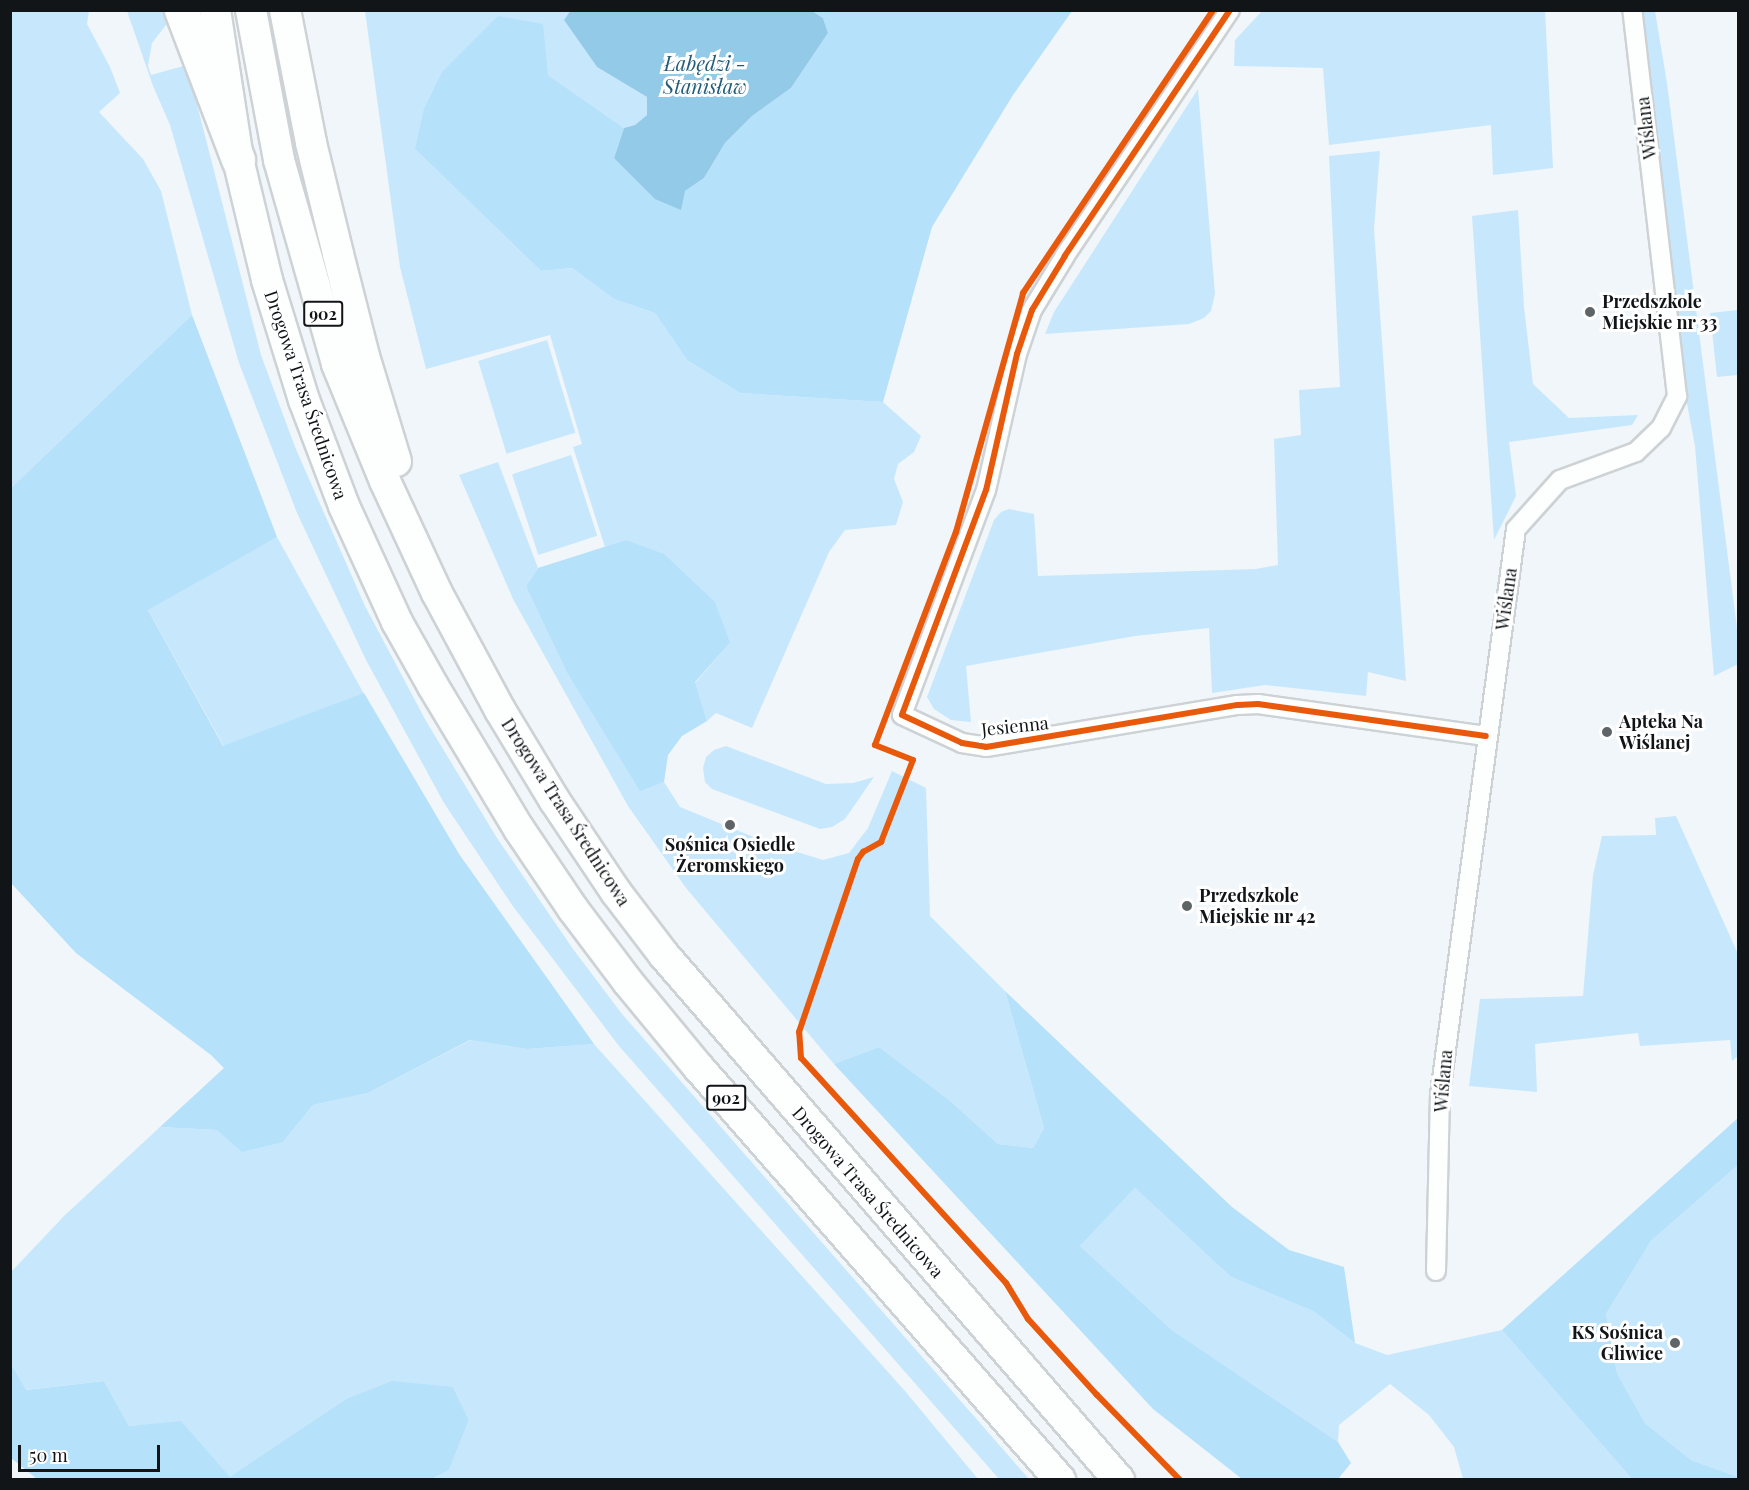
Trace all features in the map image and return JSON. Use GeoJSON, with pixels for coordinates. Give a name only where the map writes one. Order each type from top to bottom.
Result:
{"type":"FeatureCollection","features":[{"type":"Feature","properties":{"kind":"highway"},"geometry":{"type":"LineString","coordinates":[[181,10],[209,30],[238,159]]}},
{"type":"Feature","properties":{"kind":"main road"},"geometry":{"type":"LineString","coordinates":[[285,12],[311,143],[361,345],[436,593]]}},
{"type":"Feature","properties":{"kind":"main road","name":"Drogowa Trasa Średnicowa"},"geometry":{"type":"LineString","coordinates":[[252,16],[279,160],[337,364],[385,481],[436,593],[471,660],[555,801],[616,892],[664,955],[1119,1479]]}},
{"type":"Feature","properties":{"kind":"main road","name":"Drogowa Trasa Średnicowa"},"geometry":{"type":"LineString","coordinates":[[238,159],[270,291],[304,400],[344,506],[397,622],[514,819],[608,955],[699,1068],[1060,1479]]}},
{"type":"Feature","properties":{"kind":"street","name":"Jesienna"},"geometry":{"type":"LineString","coordinates":[[1230,10],[1071,247],[1032,310],[1017,354],[986,490],[902,715],[962,743],[986,747],[1238,705],[1258,704],[1486,736]]}},
{"type":"Feature","properties":{"kind":"street","name":"Wiślana"},"geometry":{"type":"LineString","coordinates":[[1436,1271],[1440,1094],[1486,736],[1516,529],[1560,480],[1636,452],[1661,428],[1677,396],[1632,10]]}},
{"type":"Feature","properties":{"kind":"shaded area"},"geometry":{"type":"Polygon","coordinates":[[[11,10],[89,11],[87,24],[110,67],[120,93],[99,112],[143,159],[161,191],[192,315],[11,488],[11,10]]]}},
{"type":"Feature","properties":{"kind":"shaded area"},"geometry":{"type":"Polygon","coordinates":[[[127,11],[165,11],[169,21],[152,43],[148,66],[151,75],[187,65],[261,355],[295,447],[365,606],[426,721],[497,838],[573,949],[622,1014],[1029,1479],[999,1479],[619,1046],[512,905],[444,803],[366,660],[297,513],[239,363],[170,125],[153,86],[127,11]]]}},
{"type":"Feature","properties":{"kind":"shaded area"},"geometry":{"type":"Polygon","coordinates":[[[365,11],[571,11],[564,20],[597,67],[647,97],[647,115],[635,125],[624,128],[548,75],[415,149],[541,271],[572,268],[614,299],[655,313],[687,360],[740,393],[883,402],[921,436],[914,452],[898,464],[894,479],[903,502],[896,525],[845,530],[829,552],[752,728],[716,713],[707,721],[695,683],[730,643],[626,540],[605,547],[573,447],[582,444],[550,335],[426,369],[400,267],[365,11]]]}},
{"type":"Feature","properties":{"kind":"shaded area"},"geometry":{"type":"Polygon","coordinates":[[[812,11],[1072,11],[1013,95],[932,227],[883,402],[740,393],[687,360],[655,313],[614,299],[572,268],[541,271],[415,149],[424,109],[442,72],[498,16],[543,24],[548,75],[624,128],[614,158],[685,191],[704,178],[725,143],[752,116],[791,88],[828,33],[823,18],[812,11]]]}},
{"type":"Feature","properties":{"kind":"shaded area"},"geometry":{"type":"Polygon","coordinates":[[[1262,11],[1545,11],[1553,168],[1493,175],[1491,125],[1329,145],[1323,68],[1234,66],[1235,40],[1262,11]]]}},
{"type":"Feature","properties":{"kind":"shaded area"},"geometry":{"type":"Polygon","coordinates":[[[1639,11],[1655,11],[1667,83],[1738,636],[1738,664],[1714,676],[1695,446],[1684,388],[1639,11]]]}},
{"type":"Feature","properties":{"kind":"shaded area"},"geometry":{"type":"Polygon","coordinates":[[[1198,89],[1215,294],[1211,311],[1204,318],[1189,324],[1045,334],[1054,312],[1198,89]]]}},
{"type":"Feature","properties":{"kind":"shaded area"},"geometry":{"type":"Polygon","coordinates":[[[1380,151],[1374,229],[1406,681],[1368,672],[1366,696],[1265,685],[1212,693],[1209,628],[1135,636],[966,666],[971,722],[951,720],[934,709],[927,697],[994,520],[1001,512],[1009,509],[1034,514],[1038,576],[1256,569],[1278,565],[1274,439],[1301,435],[1299,390],[1340,387],[1329,156],[1380,151]]]}},
{"type":"Feature","properties":{"kind":"shaded area"},"geometry":{"type":"Polygon","coordinates":[[[1518,210],[1524,307],[1533,384],[1569,418],[1638,415],[1632,425],[1509,442],[1516,496],[1494,540],[1472,216],[1518,210]]]}},
{"type":"Feature","properties":{"kind":"shaded area"},"geometry":{"type":"Polygon","coordinates":[[[1738,310],[1738,375],[1717,377],[1710,313],[1738,310]]]}},
{"type":"Feature","properties":{"kind":"shaded area"},"geometry":{"type":"Polygon","coordinates":[[[192,315],[277,537],[148,610],[223,746],[364,693],[459,854],[594,1044],[527,1049],[470,1040],[368,1093],[313,1105],[283,1142],[242,1152],[217,1130],[160,1127],[224,1068],[211,1055],[76,953],[11,883],[11,488],[192,315]]]}},
{"type":"Feature","properties":{"kind":"shaded area"},"geometry":{"type":"Polygon","coordinates":[[[547,340],[575,433],[507,454],[478,361],[547,340]]]}},
{"type":"Feature","properties":{"kind":"shaded area"},"geometry":{"type":"Polygon","coordinates":[[[571,455],[597,536],[538,555],[512,474],[571,455]]]}},
{"type":"Feature","properties":{"kind":"shaded area"},"geometry":{"type":"Polygon","coordinates":[[[498,462],[538,568],[526,586],[640,790],[664,782],[680,807],[771,844],[823,860],[849,853],[868,828],[892,771],[926,788],[930,916],[1005,991],[1044,1128],[1033,1148],[998,1144],[948,1099],[879,1047],[834,1064],[686,888],[628,806],[513,599],[459,475],[498,462]]]}},
{"type":"Feature","properties":{"kind":"shaded area"},"geometry":{"type":"Polygon","coordinates":[[[277,537],[364,694],[234,765],[148,609],[277,537]]]}},
{"type":"Feature","properties":{"kind":"shaded area"},"geometry":{"type":"Polygon","coordinates":[[[626,540],[664,554],[715,602],[730,643],[695,682],[707,721],[682,736],[668,755],[664,782],[640,791],[568,674],[526,586],[538,568],[626,540]]]}},
{"type":"Feature","properties":{"kind":"shaded area"},"geometry":{"type":"Polygon","coordinates":[[[726,746],[826,784],[853,783],[874,777],[845,819],[832,827],[820,829],[712,789],[705,782],[703,768],[706,757],[714,750],[726,746]]]}},
{"type":"Feature","properties":{"kind":"shaded area"},"geometry":{"type":"Polygon","coordinates":[[[1676,816],[1738,954],[1738,1056],[1732,1061],[1730,1040],[1640,1046],[1638,1033],[1535,1044],[1537,1092],[1469,1086],[1480,999],[1583,996],[1593,875],[1602,836],[1656,835],[1655,818],[1676,816]]]}},
{"type":"Feature","properties":{"kind":"shaded area"},"geometry":{"type":"Polygon","coordinates":[[[1005,991],[1232,1207],[1289,1250],[1344,1267],[1355,1343],[1313,1311],[1231,1277],[1135,1188],[1080,1246],[1172,1330],[1338,1442],[1351,1463],[1338,1479],[1242,1479],[1153,1409],[834,1064],[879,1047],[948,1099],[998,1144],[1033,1148],[1044,1128],[1005,991]]]}},
{"type":"Feature","properties":{"kind":"shaded area"},"geometry":{"type":"Polygon","coordinates":[[[471,1040],[527,1049],[594,1044],[905,1391],[978,1479],[432,1479],[449,1470],[469,1420],[453,1387],[346,1399],[230,1478],[181,1422],[129,1426],[104,1381],[25,1390],[11,1364],[10,1273],[65,1215],[160,1127],[217,1130],[283,1142],[313,1105],[368,1093],[471,1040]]]}},
{"type":"Feature","properties":{"kind":"shaded area"},"geometry":{"type":"Polygon","coordinates":[[[1738,1118],[1738,1165],[1651,1241],[1606,1314],[1617,1373],[1645,1423],[1691,1460],[1738,1477],[1738,1479],[1632,1479],[1502,1330],[1738,1118]]]}},
{"type":"Feature","properties":{"kind":"shaded area","name":"KS Sośnica Gliwice"},"geometry":{"type":"Polygon","coordinates":[[[1738,1165],[1738,1477],[1691,1460],[1645,1423],[1617,1373],[1606,1314],[1651,1241],[1738,1165]]]}},
{"type":"Feature","properties":{"kind":"shaded area"},"geometry":{"type":"Polygon","coordinates":[[[1135,1188],[1231,1277],[1313,1311],[1355,1343],[1387,1355],[1502,1330],[1632,1479],[1463,1479],[1454,1447],[1429,1415],[1390,1384],[1339,1425],[1338,1442],[1172,1330],[1080,1246],[1135,1188]]]}},
{"type":"Feature","properties":{"kind":"shaded area"},"geometry":{"type":"Polygon","coordinates":[[[11,1364],[26,1390],[104,1381],[129,1426],[181,1421],[230,1477],[346,1399],[392,1381],[453,1387],[469,1420],[449,1470],[432,1479],[37,1479],[11,1458],[11,1364]]]}},
{"type":"Feature","properties":{"kind":"water","name":"Łabędzi - Stanisław"},"geometry":{"type":"Polygon","coordinates":[[[571,10],[812,11],[823,18],[828,33],[791,88],[752,116],[725,143],[704,178],[685,191],[681,210],[655,199],[614,158],[624,128],[635,125],[647,115],[647,97],[597,67],[564,20],[571,10]]]}},
{"type":"Feature","properties":{"kind":"cycle path"},"geometry":{"type":"LineString","coordinates":[[1180,1480],[1097,1395],[1028,1319],[1006,1283],[801,1058],[799,1032],[858,859],[863,852],[881,842],[913,760],[875,745],[956,532],[1023,293],[1213,10]]}},
{"type":"Feature","properties":{"kind":"cycle path"},"geometry":{"type":"LineString","coordinates":[[1230,10],[1065,256],[1032,310],[1017,354],[986,490],[902,715],[962,743],[986,747],[1238,705],[1258,704],[1486,736]]}},
{"type":"Feature","properties":{"kind":"place","name":"Przedszkole Miejskie nr 33"},"geometry":{"type":"Point","coordinates":[1590,312]}},
{"type":"Feature","properties":{"kind":"place","name":"Apteka Na Wiślanej"},"geometry":{"type":"Point","coordinates":[1607,732]}},
{"type":"Feature","properties":{"kind":"place","name":"Sośnica Osiedle Żeromskiego"},"geometry":{"type":"Point","coordinates":[730,825]}},
{"type":"Feature","properties":{"kind":"place","name":"Przedszkole Miejskie nr 42"},"geometry":{"type":"Point","coordinates":[1187,906]}},
{"type":"Feature","properties":{"kind":"place","name":"KS Sośnica Gliwice"},"geometry":{"type":"Point","coordinates":[1675,1343]}}]}
